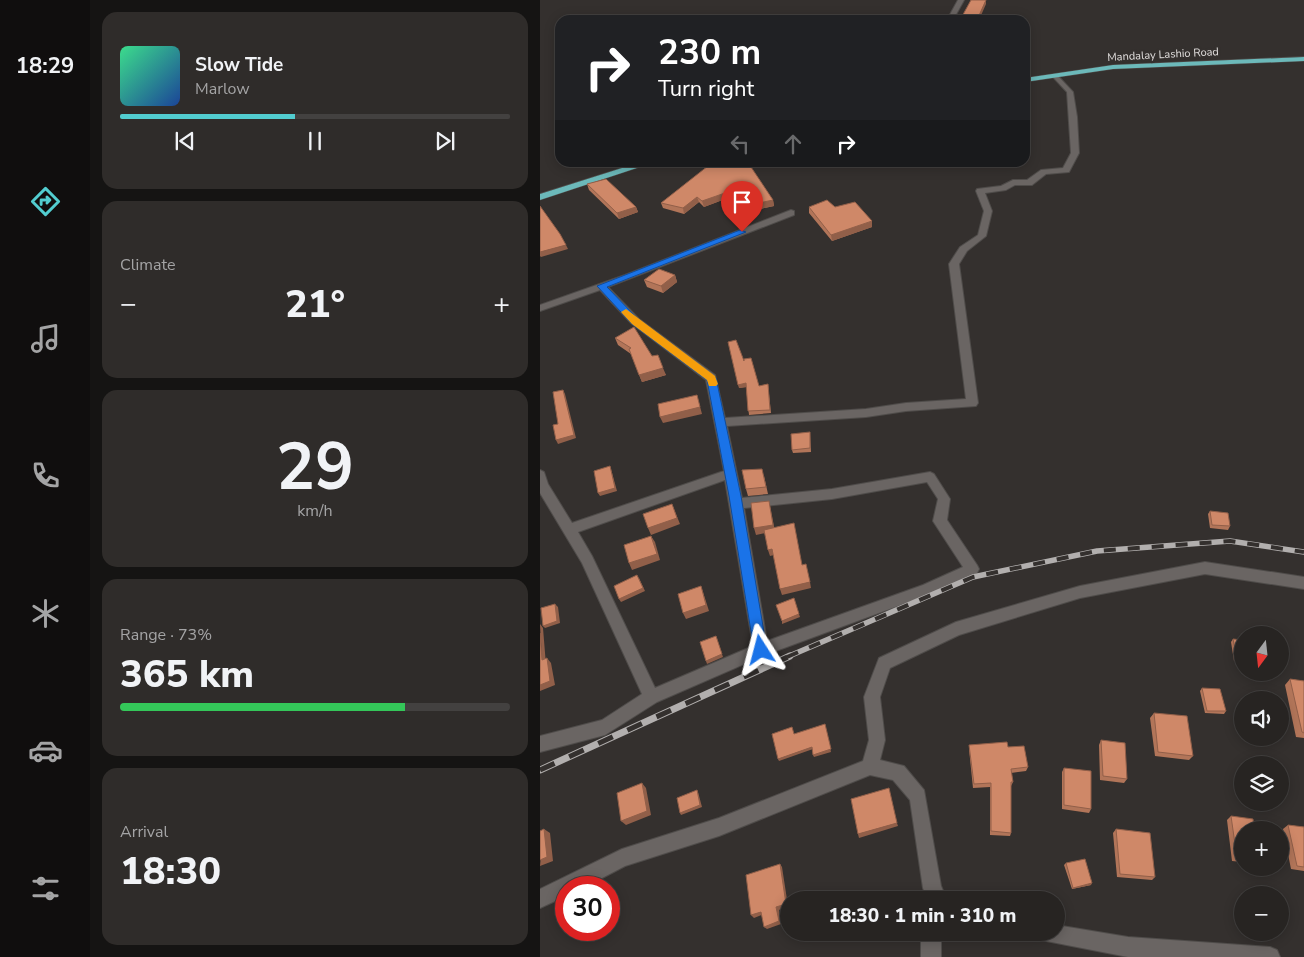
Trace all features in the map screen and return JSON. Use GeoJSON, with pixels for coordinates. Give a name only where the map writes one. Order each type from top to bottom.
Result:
{"type":"FeatureCollection","features":[{"type":"Feature","properties":{"kind":"highway","name":"Mandalay Lashio Road"},"geometry":{"type":"LineString","coordinates":[[1030,79],[1113,67],[1304,59]]}},
{"type":"Feature","properties":{"kind":"highway"},"geometry":{"type":"LineString","coordinates":[[540,197],[635,167]]}},
{"type":"Feature","properties":{"kind":"street"},"geometry":{"type":"LineString","coordinates":[[953,15],[961,0]]}},
{"type":"Feature","properties":{"kind":"street"},"geometry":{"type":"LineString","coordinates":[[721,422],[972,403],[954,264],[963,248],[982,236],[988,211],[980,191],[1003,188],[1013,182],[1030,184],[1044,172],[1066,170],[1075,153],[1070,92],[1055,76]]}},
{"type":"Feature","properties":{"kind":"street"},"geometry":{"type":"LineString","coordinates":[[540,308],[791,213]]}},
{"type":"Feature","properties":{"kind":"street"},"geometry":{"type":"LineString","coordinates":[[601,286],[635,322],[711,378],[737,504],[761,650]]}},
{"type":"Feature","properties":{"kind":"street"},"geometry":{"type":"LineString","coordinates":[[569,530],[731,472]]}},
{"type":"Feature","properties":{"kind":"street"},"geometry":{"type":"LineString","coordinates":[[540,474],[542,485],[587,560],[651,697]]}},
{"type":"Feature","properties":{"kind":"street"},"geometry":{"type":"LineString","coordinates":[[540,744],[605,727],[651,697],[761,650],[928,589],[972,570],[940,521],[944,499],[930,477],[832,494],[737,504]]}},
{"type":"Feature","properties":{"kind":"street"},"geometry":{"type":"LineString","coordinates":[[870,767],[877,740],[872,696],[884,662],[956,629],[1080,592],[1205,568],[1304,583]]}},
{"type":"Feature","properties":{"kind":"street"},"geometry":{"type":"LineString","coordinates":[[540,899],[622,858],[719,827],[870,767],[898,772],[918,796],[933,891]]}},
{"type":"Feature","properties":{"kind":"street"},"geometry":{"type":"LineString","coordinates":[[1065,936],[1128,947],[1270,957]]}},
{"type":"Feature","properties":{"kind":"street"},"geometry":{"type":"LineString","coordinates":[[931,957],[932,941]]}},
{"type":"Feature","properties":{"kind":"building"},"geometry":{"type":"Polygon","coordinates":[[[971,0],[986,0],[979,15],[963,15],[971,0]]]}},
{"type":"Feature","properties":{"kind":"building"},"geometry":{"type":"Polygon","coordinates":[[[707,167],[751,167],[773,200],[759,203],[748,185],[702,201],[697,197],[683,208],[661,203],[707,167]]]}},
{"type":"Feature","properties":{"kind":"building"},"geometry":{"type":"Polygon","coordinates":[[[606,179],[636,207],[617,213],[587,184],[606,179]]]}},
{"type":"Feature","properties":{"kind":"building"},"geometry":{"type":"Polygon","coordinates":[[[827,200],[835,207],[855,202],[872,221],[831,235],[809,207],[827,200]]]}},
{"type":"Feature","properties":{"kind":"building"},"geometry":{"type":"Polygon","coordinates":[[[540,206],[560,234],[566,245],[540,252],[540,206]]]}},
{"type":"Feature","properties":{"kind":"building"},"geometry":{"type":"Polygon","coordinates":[[[659,269],[675,275],[661,286],[644,280],[659,269]]]}},
{"type":"Feature","properties":{"kind":"building"},"geometry":{"type":"Polygon","coordinates":[[[634,327],[652,356],[658,355],[663,368],[639,375],[629,349],[631,348],[615,338],[634,327]]]}},
{"type":"Feature","properties":{"kind":"building"},"geometry":{"type":"Polygon","coordinates":[[[736,340],[744,361],[744,359],[751,358],[759,386],[768,384],[770,410],[748,411],[746,383],[738,385],[728,342],[736,340]]]}},
{"type":"Feature","properties":{"kind":"building"},"geometry":{"type":"Polygon","coordinates":[[[563,390],[574,435],[556,440],[553,425],[558,424],[553,392],[563,390]]]}},
{"type":"Feature","properties":{"kind":"building"},"geometry":{"type":"Polygon","coordinates":[[[697,395],[700,407],[660,417],[658,404],[697,395]]]}},
{"type":"Feature","properties":{"kind":"building"},"geometry":{"type":"Polygon","coordinates":[[[810,432],[810,448],[792,450],[791,434],[810,432]]]}},
{"type":"Feature","properties":{"kind":"building"},"geometry":{"type":"Polygon","coordinates":[[[610,466],[615,488],[598,493],[594,471],[610,466]]]}},
{"type":"Feature","properties":{"kind":"building"},"geometry":{"type":"Polygon","coordinates":[[[762,469],[766,487],[746,489],[742,470],[762,469]]]}},
{"type":"Feature","properties":{"kind":"building"},"geometry":{"type":"Polygon","coordinates":[[[769,501],[773,525],[754,528],[751,503],[769,501]]]}},
{"type":"Feature","properties":{"kind":"building"},"geometry":{"type":"Polygon","coordinates":[[[672,504],[677,518],[648,528],[643,514],[672,504]]]}},
{"type":"Feature","properties":{"kind":"building"},"geometry":{"type":"Polygon","coordinates":[[[1210,511],[1228,513],[1230,526],[1212,525],[1210,511]]]}},
{"type":"Feature","properties":{"kind":"building"},"geometry":{"type":"Polygon","coordinates":[[[794,523],[802,565],[806,564],[810,582],[780,589],[772,549],[768,550],[764,530],[794,523]]]}},
{"type":"Feature","properties":{"kind":"building"},"geometry":{"type":"Polygon","coordinates":[[[651,536],[657,554],[629,563],[624,545],[651,536]]]}},
{"type":"Feature","properties":{"kind":"building"},"geometry":{"type":"Polygon","coordinates":[[[637,575],[643,588],[619,599],[614,586],[637,575]]]}},
{"type":"Feature","properties":{"kind":"building"},"geometry":{"type":"Polygon","coordinates":[[[701,586],[706,605],[683,613],[678,594],[701,586]]]}},
{"type":"Feature","properties":{"kind":"building"},"geometry":{"type":"Polygon","coordinates":[[[794,598],[799,614],[782,621],[776,605],[794,598]]]}},
{"type":"Feature","properties":{"kind":"building"},"geometry":{"type":"Polygon","coordinates":[[[555,604],[557,621],[543,626],[541,608],[555,604]]]}},
{"type":"Feature","properties":{"kind":"building"},"geometry":{"type":"Polygon","coordinates":[[[540,633],[542,660],[547,658],[550,681],[540,685],[540,633]]]}},
{"type":"Feature","properties":{"kind":"building"},"geometry":{"type":"Polygon","coordinates":[[[716,636],[722,654],[706,661],[700,642],[716,636]]]}},
{"type":"Feature","properties":{"kind":"building"},"geometry":{"type":"Polygon","coordinates":[[[1290,679],[1304,681],[1304,733],[1302,732],[1290,679]]]}},
{"type":"Feature","properties":{"kind":"building"},"geometry":{"type":"Polygon","coordinates":[[[1202,688],[1220,689],[1226,711],[1207,711],[1202,688]]]}},
{"type":"Feature","properties":{"kind":"building"},"geometry":{"type":"Polygon","coordinates":[[[1154,713],[1187,716],[1193,756],[1158,752],[1154,713]]]}},
{"type":"Feature","properties":{"kind":"building"},"geometry":{"type":"Polygon","coordinates":[[[825,724],[831,749],[813,755],[812,747],[778,759],[772,734],[792,727],[794,734],[825,724]]]}},
{"type":"Feature","properties":{"kind":"building"},"geometry":{"type":"Polygon","coordinates":[[[1101,740],[1125,743],[1127,779],[1103,776],[1101,740]]]}},
{"type":"Feature","properties":{"kind":"building"},"geometry":{"type":"Polygon","coordinates":[[[1007,742],[1008,747],[1024,746],[1028,767],[1011,769],[1013,782],[1011,782],[1011,833],[991,831],[991,783],[974,784],[969,745],[1007,742]]]}},
{"type":"Feature","properties":{"kind":"building"},"geometry":{"type":"Polygon","coordinates":[[[1064,768],[1091,771],[1091,809],[1064,805],[1064,768]]]}},
{"type":"Feature","properties":{"kind":"building"},"geometry":{"type":"Polygon","coordinates":[[[642,783],[647,811],[621,821],[617,793],[642,783]]]}},
{"type":"Feature","properties":{"kind":"building"},"geometry":{"type":"Polygon","coordinates":[[[889,788],[897,823],[858,834],[851,799],[889,788]]]}},
{"type":"Feature","properties":{"kind":"building"},"geometry":{"type":"Polygon","coordinates":[[[697,790],[700,805],[680,813],[677,798],[697,790]]]}},
{"type":"Feature","properties":{"kind":"building"},"geometry":{"type":"Polygon","coordinates":[[[1231,816],[1253,819],[1253,821],[1234,821],[1234,837],[1231,816]]]}},
{"type":"Feature","properties":{"kind":"building"},"geometry":{"type":"Polygon","coordinates":[[[1289,825],[1304,827],[1304,867],[1297,866],[1289,825]]]}},
{"type":"Feature","properties":{"kind":"building"},"geometry":{"type":"Polygon","coordinates":[[[544,829],[547,857],[540,860],[540,831],[544,829]]]}},
{"type":"Feature","properties":{"kind":"building"},"geometry":{"type":"Polygon","coordinates":[[[1116,829],[1150,833],[1155,877],[1120,874],[1116,829]]]}},
{"type":"Feature","properties":{"kind":"building"},"geometry":{"type":"Polygon","coordinates":[[[1085,859],[1092,883],[1073,888],[1066,863],[1085,859]]]}},
{"type":"Feature","properties":{"kind":"building"},"geometry":{"type":"Polygon","coordinates":[[[780,864],[784,891],[780,891],[780,906],[776,907],[779,921],[764,927],[761,912],[751,915],[746,875],[780,864]]]}},
{"type":"Feature","properties":{"kind":"railway"},"geometry":{"type":"LineString","coordinates":[[787,657],[973,577],[1097,551],[1230,541],[1304,552]]}},
{"type":"Feature","properties":{"kind":"railway"},"geometry":{"type":"LineString","coordinates":[[540,770],[790,656]]}},
{"type":"Feature","properties":{"kind":"slow traffic"},"geometry":{"type":"LineString","coordinates":[[626,312],[635,322],[680,353],[711,378],[713,384]]}},
{"type":"Feature","properties":{"kind":"route"},"geometry":{"type":"LineString","coordinates":[[742,232],[601,286],[635,322],[680,353],[711,378],[735,496],[761,650]]}}]}
